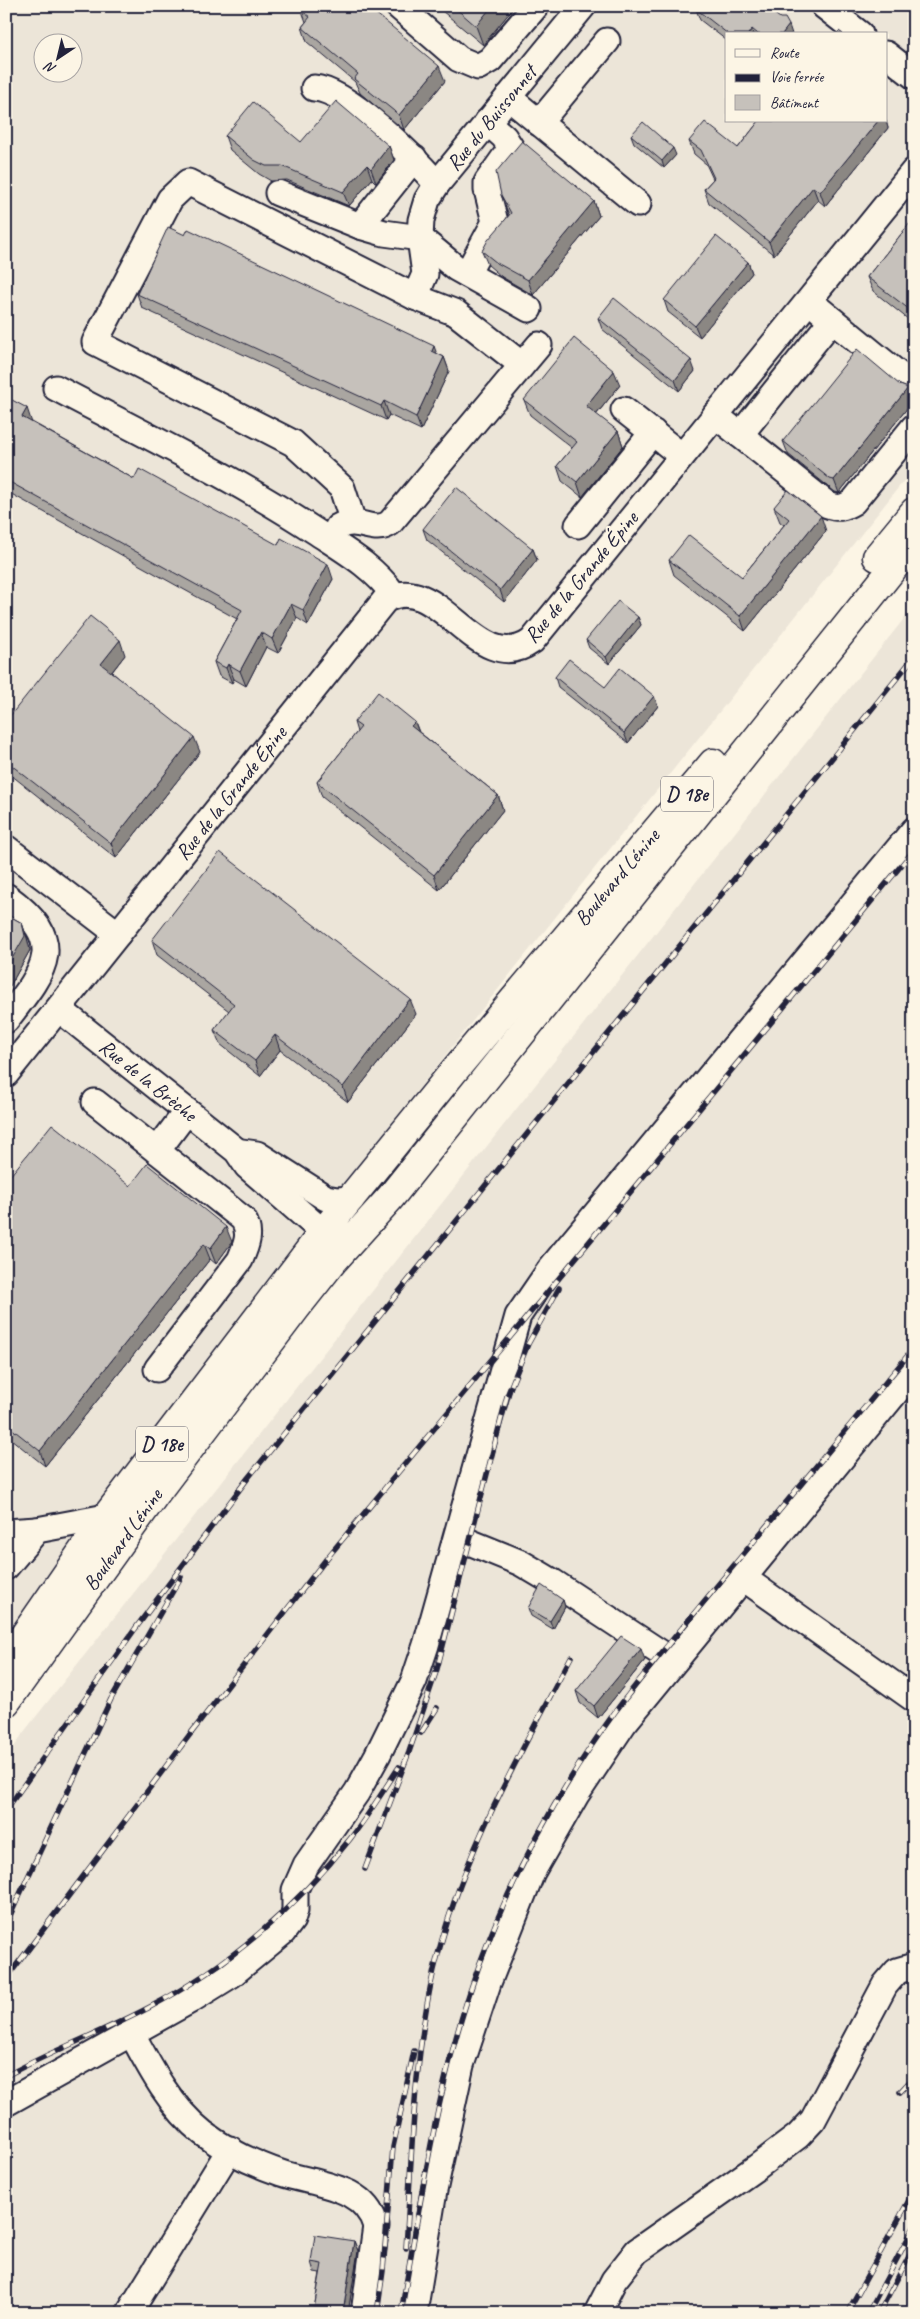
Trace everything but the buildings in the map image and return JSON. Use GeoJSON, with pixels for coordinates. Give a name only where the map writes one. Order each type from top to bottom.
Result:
{"type":"FeatureCollection","features":[{"type":"Feature","properties":{"kind":"main road","name":"Boulevard Lénine"},"geometry":{"type":"LineString","coordinates":[[6,1662],[106,1517],[336,1216],[699,780],[914,512]]}},
{"type":"Feature","properties":{"kind":"main road","name":"Boulevard Lénine"},"geometry":{"type":"LineString","coordinates":[[6,1702],[156,1493],[334,1260],[366,1225],[914,542]]}},
{"type":"Feature","properties":{"kind":"street"},"geometry":{"type":"LineString","coordinates":[[398,6],[459,59],[478,67],[490,60],[536,6]]}},
{"type":"Feature","properties":{"kind":"street"},"geometry":{"type":"LineString","coordinates":[[825,6],[858,32]]}},
{"type":"Feature","properties":{"kind":"street","name":"Rue du Buissonnet"},"geometry":{"type":"LineString","coordinates":[[416,297],[425,274],[420,238],[427,200],[437,184],[576,9]]}},
{"type":"Feature","properties":{"kind":"street"},"geometry":{"type":"LineString","coordinates":[[539,123],[607,41]]}},
{"type":"Feature","properties":{"kind":"street"},"geometry":{"type":"LineString","coordinates":[[888,56],[914,76]]}},
{"type":"Feature","properties":{"kind":"street"},"geometry":{"type":"LineString","coordinates":[[314,88],[325,89],[347,102],[414,158],[437,184]]}},
{"type":"Feature","properties":{"kind":"street"},"geometry":{"type":"LineString","coordinates":[[508,97],[638,204]]}},
{"type":"Feature","properties":{"kind":"street"},"geometry":{"type":"LineString","coordinates":[[467,274],[495,222],[486,190],[487,182],[511,148],[504,137],[488,122]]}},
{"type":"Feature","properties":{"kind":"street"},"geometry":{"type":"LineString","coordinates":[[360,226],[414,158]]}},
{"type":"Feature","properties":{"kind":"street","name":"Rue de la Grande Épine"},"geometry":{"type":"LineString","coordinates":[[6,1074],[375,610],[394,595],[414,595],[426,600],[489,646],[500,650],[523,648],[532,641],[914,171]]}},
{"type":"Feature","properties":{"kind":"street"},"geometry":{"type":"LineString","coordinates":[[353,522],[342,488],[293,442],[94,342],[170,199],[188,182],[416,297],[456,313],[522,365]]}},
{"type":"Feature","properties":{"kind":"street"},"geometry":{"type":"LineString","coordinates":[[278,193],[360,226],[384,233],[420,238],[467,274],[529,309]]}},
{"type":"Feature","properties":{"kind":"street"},"geometry":{"type":"LineString","coordinates":[[809,301],[914,387]]}},
{"type":"Feature","properties":{"kind":"street"},"geometry":{"type":"LineString","coordinates":[[740,435],[832,320]]}},
{"type":"Feature","properties":{"kind":"street"},"geometry":{"type":"LineString","coordinates":[[325,538],[336,528],[353,522],[379,528],[390,523],[539,345]]}},
{"type":"Feature","properties":{"kind":"street"},"geometry":{"type":"LineString","coordinates":[[56,388],[273,503],[371,569],[394,595]]}},
{"type":"Feature","properties":{"kind":"street"},"geometry":{"type":"LineString","coordinates":[[624,410],[682,456]]}},
{"type":"Feature","properties":{"kind":"street"},"geometry":{"type":"LineString","coordinates":[[715,415],[828,505],[843,508],[853,502],[914,427]]}},
{"type":"Feature","properties":{"kind":"street"},"geometry":{"type":"LineString","coordinates":[[578,524],[653,432]]}},
{"type":"Feature","properties":{"kind":"street"},"geometry":{"type":"LineString","coordinates":[[6,2103],[132,2034],[231,1974],[268,1946],[283,1932],[292,1920],[295,1910],[295,1890],[306,1865],[357,1792],[378,1756],[414,1681],[457,1537],[518,1316],[551,1268],[914,830]]}},
{"type":"Feature","properties":{"kind":"street"},"geometry":{"type":"LineString","coordinates":[[6,848],[118,934]]}},
{"type":"Feature","properties":{"kind":"street"},"geometry":{"type":"LineString","coordinates":[[6,896],[20,906],[39,927],[45,939],[46,950],[38,978],[6,1020]]}},
{"type":"Feature","properties":{"kind":"street","name":"Rue de la Brèche"},"geometry":{"type":"LineString","coordinates":[[59,1009],[237,1152],[247,1166],[336,1216]]}},
{"type":"Feature","properties":{"kind":"street"},"geometry":{"type":"LineString","coordinates":[[95,1102],[243,1219],[248,1226],[248,1234],[240,1260],[156,1369]]}},
{"type":"Feature","properties":{"kind":"street"},"geometry":{"type":"LineString","coordinates":[[157,1151],[187,1112]]}},
{"type":"Feature","properties":{"kind":"street","name":"Rue de la Brèche"},"geometry":{"type":"LineString","coordinates":[[237,1152],[257,1154],[336,1216]]}},
{"type":"Feature","properties":{"kind":"street"},"geometry":{"type":"LineString","coordinates":[[336,1216],[350,1233],[366,1225]]}},
{"type":"Feature","properties":{"kind":"street","name":"Boulevard Lénine"},"geometry":{"type":"LineString","coordinates":[[334,1260],[336,1216]]}},
{"type":"Feature","properties":{"kind":"street"},"geometry":{"type":"LineString","coordinates":[[414,2313],[434,2191],[461,2065],[506,1934],[532,1872],[576,1795],[624,1723],[742,1577],[914,1370]]}},
{"type":"Feature","properties":{"kind":"street"},"geometry":{"type":"LineString","coordinates":[[6,1532],[37,1530],[106,1517]]}},
{"type":"Feature","properties":{"kind":"street"},"geometry":{"type":"LineString","coordinates":[[6,1568],[37,1530]]}},
{"type":"Feature","properties":{"kind":"street"},"geometry":{"type":"LineString","coordinates":[[457,1537],[521,1563],[673,1661]]}},
{"type":"Feature","properties":{"kind":"street"},"geometry":{"type":"LineString","coordinates":[[742,1577],[914,1699]]}},
{"type":"Feature","properties":{"kind":"street"},"geometry":{"type":"LineString","coordinates":[[597,2313],[614,2280],[637,2251],[757,2167],[798,2136],[813,2120],[885,1985],[897,1971],[914,1966]]}},
{"type":"Feature","properties":{"kind":"street"},"geometry":{"type":"LineString","coordinates":[[132,2034],[144,2057],[179,2109],[205,2134],[230,2149],[280,2172],[344,2190],[365,2205],[372,2215],[376,2226],[364,2313]]}},
{"type":"Feature","properties":{"kind":"street"},"geometry":{"type":"LineString","coordinates":[[130,2313],[230,2149]]}},
{"type":"Feature","properties":{"kind":"shaded area"},"geometry":{"type":"Polygon","coordinates":[[[6,6],[914,6],[914,468],[278,1265],[6,1641],[6,6]]]}},
{"type":"Feature","properties":{"kind":"shaded area"},"geometry":{"type":"Polygon","coordinates":[[[914,606],[914,2313],[6,2313],[6,1760],[23,1733],[914,606]]]}},
{"type":"Feature","properties":{"kind":"railway"},"geometry":{"type":"LineString","coordinates":[[6,1810],[135,1629],[248,1478],[914,657]]}},
{"type":"Feature","properties":{"kind":"railway"},"geometry":{"type":"LineString","coordinates":[[6,1979],[188,1737],[327,1558],[914,850]]}},
{"type":"Feature","properties":{"kind":"railway"},"geometry":{"type":"LineString","coordinates":[[365,1869],[409,1752],[437,1669],[507,1396],[528,1344],[559,1288]]}},
{"type":"Feature","properties":{"kind":"railway"},"geometry":{"type":"LineString","coordinates":[[401,2313],[424,2180],[442,2092],[465,2006],[507,1897],[539,1833],[594,1741],[629,1693],[914,1348]]}},
{"type":"Feature","properties":{"kind":"railway"},"geometry":{"type":"LineString","coordinates":[[6,1924],[111,1699],[181,1577]]}},
{"type":"Feature","properties":{"kind":"railway"},"geometry":{"type":"LineString","coordinates":[[406,2248],[417,2074],[427,2004],[445,1928],[459,1887],[492,1809],[571,1657]]}},
{"type":"Feature","properties":{"kind":"railway"},"geometry":{"type":"LineString","coordinates":[[421,1733],[437,1708]]}},
{"type":"Feature","properties":{"kind":"railway"},"geometry":{"type":"LineString","coordinates":[[6,2076],[114,2025],[179,1991],[259,1934],[307,1888],[350,1839],[399,1767]]}},
{"type":"Feature","properties":{"kind":"railway"},"geometry":{"type":"LineString","coordinates":[[377,2313],[383,2271],[393,2147],[414,2051]]}},
{"type":"Feature","properties":{"kind":"railway"},"geometry":{"type":"LineString","coordinates":[[900,2092],[914,2077]]}},
{"type":"Feature","properties":{"kind":"railway"},"geometry":{"type":"LineString","coordinates":[[847,2313],[914,2191]]}},
{"type":"Feature","properties":{"kind":"railway"},"geometry":{"type":"LineString","coordinates":[[868,2313],[914,2227]]}},
{"type":"Feature","properties":{"kind":"railway"},"geometry":{"type":"LineString","coordinates":[[879,2313],[914,2247]]}}]}
